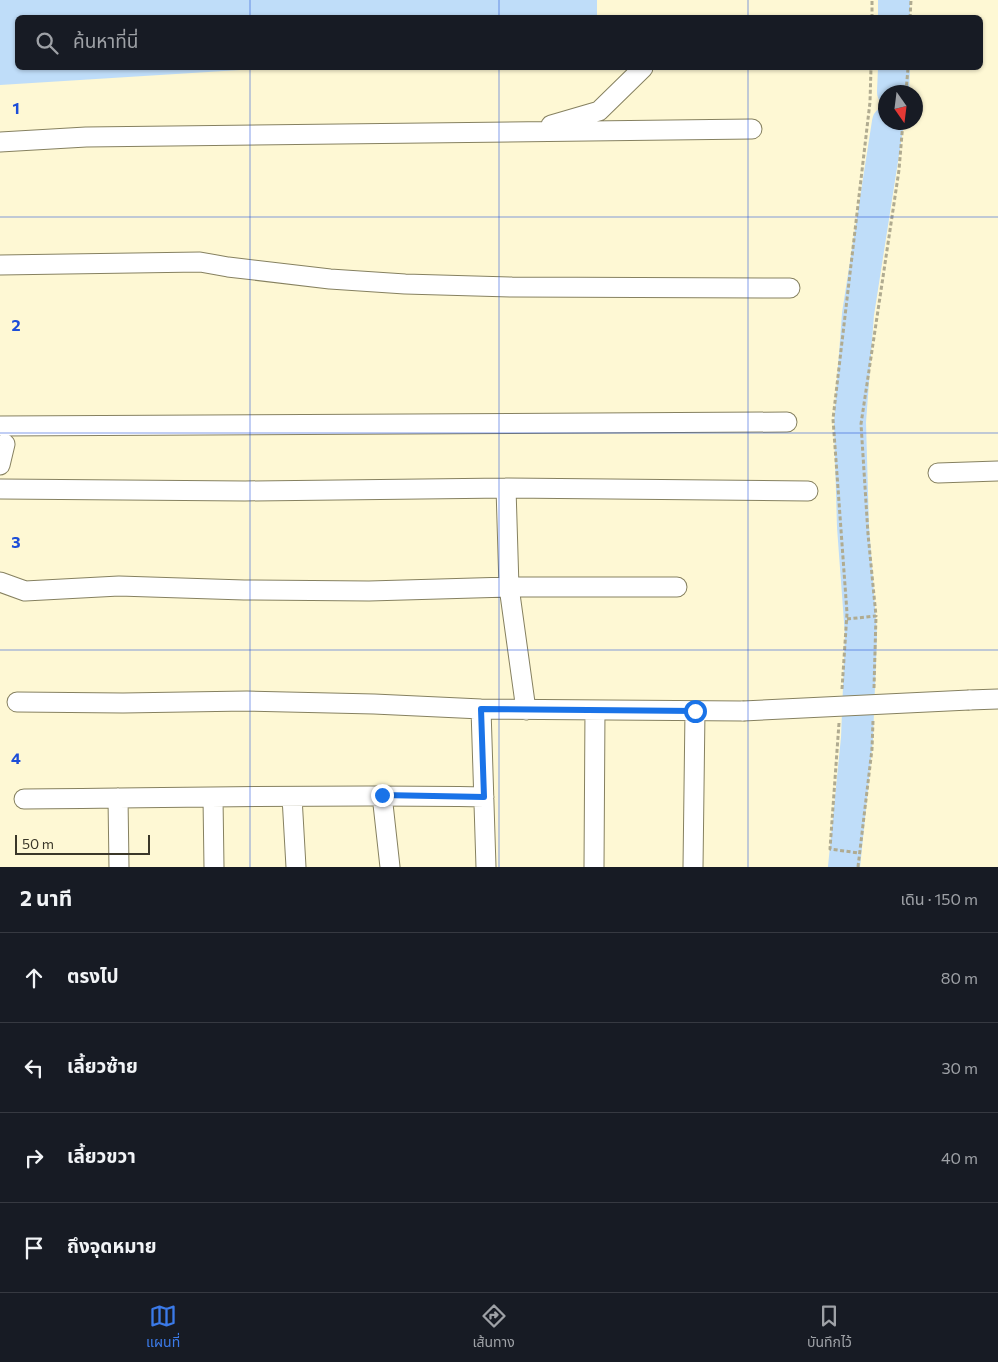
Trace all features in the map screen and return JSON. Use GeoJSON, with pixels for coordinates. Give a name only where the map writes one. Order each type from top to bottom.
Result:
{"type":"FeatureCollection","features":[{"type":"Feature","properties":{"kind":"street"},"geometry":{"type":"LineString","coordinates":[[529,132],[600,111],[641,70]]}},
{"type":"Feature","properties":{"kind":"street"},"geometry":{"type":"LineString","coordinates":[[0,142],[86,137],[752,129]]}},
{"type":"Feature","properties":{"kind":"street"},"geometry":{"type":"LineString","coordinates":[[0,265],[200,262],[330,279],[405,284],[512,287],[790,288]]}},
{"type":"Feature","properties":{"kind":"street"},"geometry":{"type":"LineString","coordinates":[[0,426],[787,422]]}},
{"type":"Feature","properties":{"kind":"street"},"geometry":{"type":"LineString","coordinates":[[0,465],[4,444]]}},
{"type":"Feature","properties":{"kind":"street"},"geometry":{"type":"LineString","coordinates":[[938,473],[998,471]]}},
{"type":"Feature","properties":{"kind":"street"},"geometry":{"type":"LineString","coordinates":[[506,488],[509,587],[526,710]]}},
{"type":"Feature","properties":{"kind":"street"},"geometry":{"type":"LineString","coordinates":[[0,489],[245,491],[506,488],[808,491]]}},
{"type":"Feature","properties":{"kind":"street"},"geometry":{"type":"LineString","coordinates":[[0,582],[25,592],[119,586],[369,591],[509,587],[677,587]]}},
{"type":"Feature","properties":{"kind":"street"},"geometry":{"type":"LineString","coordinates":[[17,702],[247,701],[526,710],[743,711],[998,699]]}},
{"type":"Feature","properties":{"kind":"street"},"geometry":{"type":"LineString","coordinates":[[481,709],[486,867]]}},
{"type":"Feature","properties":{"kind":"street"},"geometry":{"type":"LineString","coordinates":[[594,867],[595,710]]}},
{"type":"Feature","properties":{"kind":"street"},"geometry":{"type":"LineString","coordinates":[[693,867],[695,711]]}},
{"type":"Feature","properties":{"kind":"street"},"geometry":{"type":"LineString","coordinates":[[24,799],[382,795],[484,797]]}},
{"type":"Feature","properties":{"kind":"street"},"geometry":{"type":"LineString","coordinates":[[382,795],[390,867]]}},
{"type":"Feature","properties":{"kind":"street"},"geometry":{"type":"LineString","coordinates":[[292,797],[296,867]]}},
{"type":"Feature","properties":{"kind":"street"},"geometry":{"type":"LineString","coordinates":[[118,798],[120,867]]}},
{"type":"Feature","properties":{"kind":"street"},"geometry":{"type":"LineString","coordinates":[[213,798],[214,867]]}},
{"type":"Feature","properties":{"kind":"path"},"geometry":{"type":"LineString","coordinates":[[872,0],[872,15]]}},
{"type":"Feature","properties":{"kind":"path"},"geometry":{"type":"LineString","coordinates":[[910,15],[911,0]]}},
{"type":"Feature","properties":{"kind":"path"},"geometry":{"type":"LineString","coordinates":[[842,696],[847,619],[833,419],[870,102],[871,70]]}},
{"type":"Feature","properties":{"kind":"path"},"geometry":{"type":"LineString","coordinates":[[907,85],[908,70]]}},
{"type":"Feature","properties":{"kind":"path"},"geometry":{"type":"LineString","coordinates":[[874,692],[876,616],[868,534],[861,424],[899,170],[902,130]]}},
{"type":"Feature","properties":{"kind":"path"},"geometry":{"type":"LineString","coordinates":[[847,619],[876,616]]}},
{"type":"Feature","properties":{"kind":"path"},"geometry":{"type":"LineString","coordinates":[[840,715],[830,849],[859,853]]}},
{"type":"Feature","properties":{"kind":"path"},"geometry":{"type":"LineString","coordinates":[[858,867],[872,749],[873,720]]}},
{"type":"Feature","properties":{"kind":"water"},"geometry":{"type":"Polygon","coordinates":[[[0,0],[597,0],[597,15],[15,15],[15,70],[242,70],[0,85],[0,0]]]}},
{"type":"Feature","properties":{"kind":"waterway"},"geometry":{"type":"LineString","coordinates":[[894,0],[894,15]]}},
{"type":"Feature","properties":{"kind":"waterway"},"geometry":{"type":"LineString","coordinates":[[893,85],[894,70]]}},
{"type":"Feature","properties":{"kind":"waterway"},"geometry":{"type":"LineString","coordinates":[[844,867],[857,738],[861,635],[853,527],[850,422],[858,314],[887,130]]}},
{"type":"Feature","properties":{"kind":"route"},"geometry":{"type":"LineString","coordinates":[[382,795],[484,797],[481,709],[695,711]]}}]}
